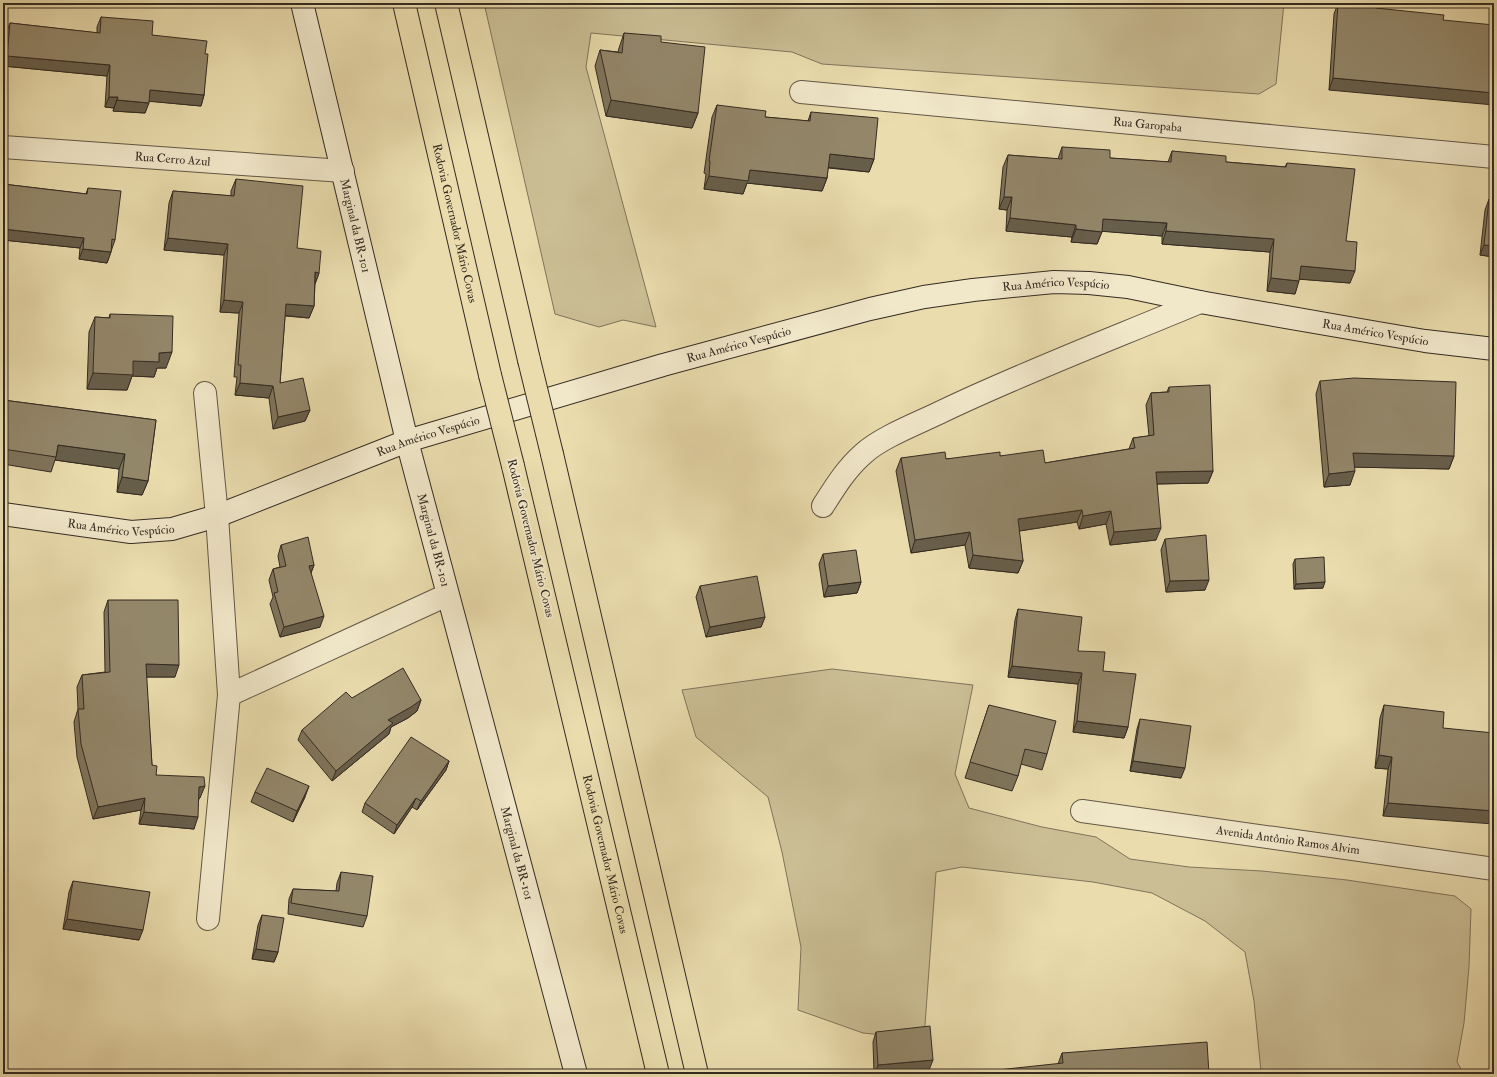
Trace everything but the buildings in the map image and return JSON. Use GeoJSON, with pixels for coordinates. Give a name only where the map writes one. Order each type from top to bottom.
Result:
{"type":"FeatureCollection","features":[{"type":"Feature","properties":{"kind":"highway","name":"Rodovia Governador Mário Covas"},"geometry":{"type":"LineString","coordinates":[[404,3],[490,375],[658,1074]]}},
{"type":"Feature","properties":{"kind":"highway"},"geometry":{"type":"LineString","coordinates":[[446,3],[697,1074]]}},
{"type":"Feature","properties":{"kind":"street","name":"Marginal da BR-101"},"geometry":{"type":"LineString","coordinates":[[302,3],[407,441],[576,1074]]}},
{"type":"Feature","properties":{"kind":"street","name":"Rua Garopaba"},"geometry":{"type":"LineString","coordinates":[[801,92],[1494,157]]}},
{"type":"Feature","properties":{"kind":"street","name":"Rua Cerro Azul"},"geometry":{"type":"LineString","coordinates":[[3,147],[342,171]]}},
{"type":"Feature","properties":{"kind":"street","name":"Rua Américo Vespúcio"},"geometry":{"type":"LineString","coordinates":[[3,514],[131,532],[172,529],[217,516],[407,441],[663,366],[870,309],[924,296],[1019,285],[1089,283],[1128,287],[1200,302],[1425,341],[1494,349]]}},
{"type":"Feature","properties":{"kind":"street"},"geometry":{"type":"LineString","coordinates":[[823,506],[842,475],[864,453],[899,432],[1020,375],[1200,302]]}},
{"type":"Feature","properties":{"kind":"street"},"geometry":{"type":"LineString","coordinates":[[205,393],[217,516],[229,695],[208,919]]}},
{"type":"Feature","properties":{"kind":"street"},"geometry":{"type":"LineString","coordinates":[[229,695],[447,595]]}},
{"type":"Feature","properties":{"kind":"street","name":"Avenida Antônio Ramos Alvim"},"geometry":{"type":"LineString","coordinates":[[1082,811],[1494,869]]}},
{"type":"Feature","properties":{"kind":"shaded area"},"geometry":{"type":"Polygon","coordinates":[[[484,3],[1284,3],[1276,84],[1259,94],[822,64],[792,52],[591,33],[586,67],[656,327],[623,320],[599,327],[555,314],[484,3]]]}},
{"type":"Feature","properties":{"kind":"shaded area"},"geometry":{"type":"Polygon","coordinates":[[[832,669],[973,685],[955,774],[969,808],[1042,827],[1096,837],[1130,859],[1189,867],[1262,871],[1347,880],[1455,896],[1471,909],[1469,967],[1464,1023],[1457,1062],[1464,1074],[1268,1074],[1261,1071],[1254,1001],[1245,952],[1205,921],[1152,893],[1093,882],[962,867],[936,872],[924,1039],[863,1033],[798,1010],[801,947],[782,852],[768,797],[696,737],[682,690],[832,669]]]}}]}
